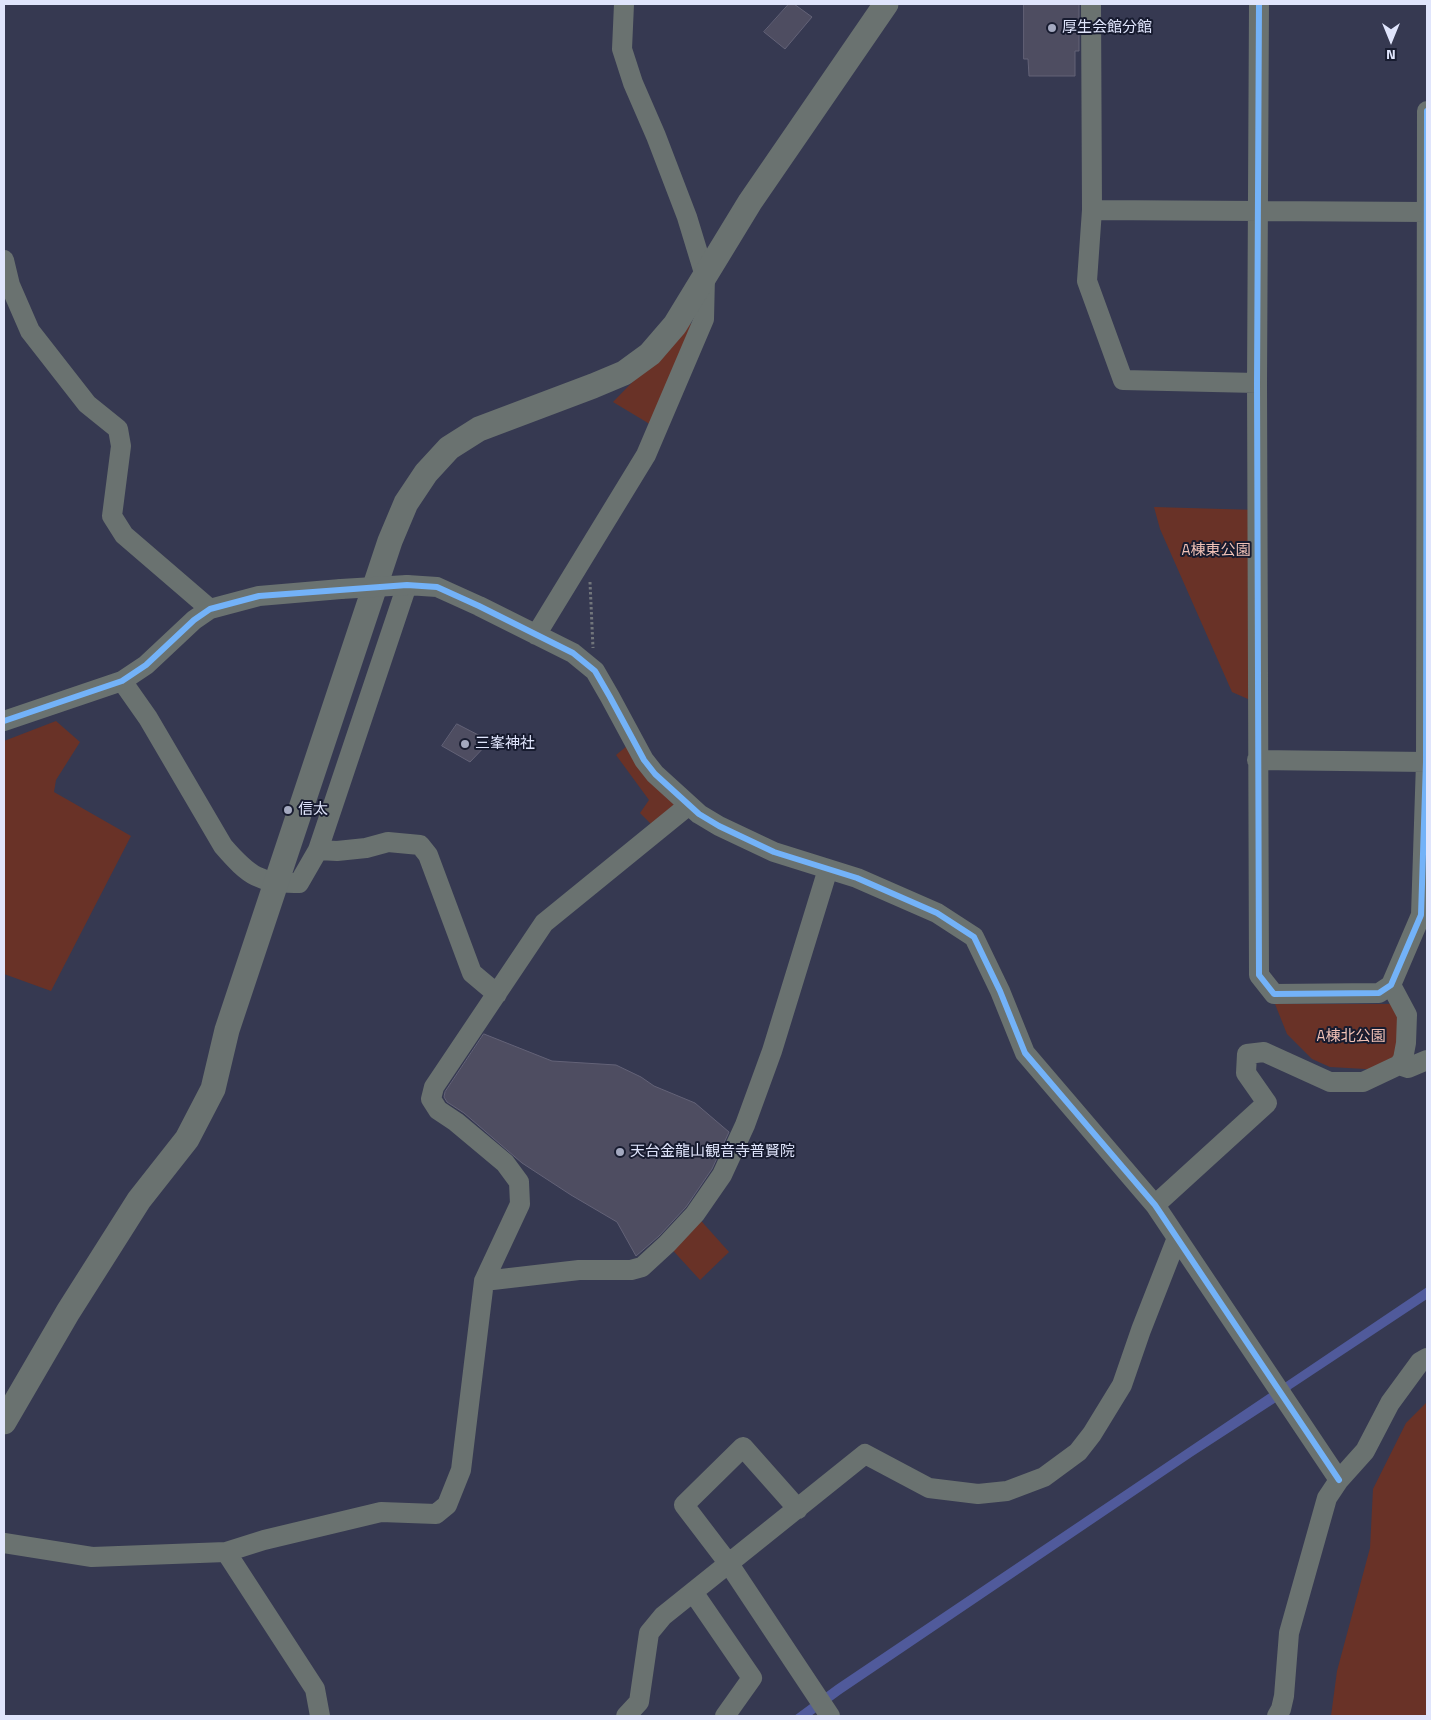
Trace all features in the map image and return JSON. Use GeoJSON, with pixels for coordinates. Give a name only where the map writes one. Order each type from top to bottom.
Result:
{"type":"FeatureCollection","features":[{"type":"Feature","properties":{"kind":"street"},"geometry":{"type":"LineString","coordinates":[[536,635],[646,455],[704,319],[705,276],[687,217],[656,136],[633,84],[622,49],[624,4]]}},
{"type":"Feature","properties":{"kind":"street"},"geometry":{"type":"LineString","coordinates":[[4,1422],[68,1312],[139,1200],[187,1139],[213,1089],[227,1030],[390,541],[406,503],[426,473],[449,448],[479,429],[624,373],[650,354],[675,325],[750,202],[886,4]]}},
{"type":"Feature","properties":{"kind":"street"},"geometry":{"type":"LineString","coordinates":[[1091,4],[1092,210],[1087,281],[1123,380],[1257,383]]}},
{"type":"Feature","properties":{"kind":"street"},"geometry":{"type":"LineString","coordinates":[[1259,4],[1257,383],[1259,975],[1274,994],[1379,993],[1391,985],[1424,915],[1427,762],[1427,112]]}},
{"type":"Feature","properties":{"kind":"street"},"geometry":{"type":"LineString","coordinates":[[1092,210],[1427,212]]}},
{"type":"Feature","properties":{"kind":"street"},"geometry":{"type":"LineString","coordinates":[[4,260],[10,286],[30,331],[87,404],[118,429],[121,446],[112,516],[124,535],[210,609]]}},
{"type":"Feature","properties":{"kind":"street"},"geometry":{"type":"LineString","coordinates":[[122,681],[148,718],[224,846],[238,863],[255,876],[276,884],[299,883],[318,850],[407,585]]}},
{"type":"Feature","properties":{"kind":"street"},"geometry":{"type":"LineString","coordinates":[[4,721],[122,681],[146,665],[194,620],[210,609],[259,596],[407,585],[437,587],[573,653],[595,671],[644,760],[655,774],[706,818],[774,852],[858,878],[937,913],[974,937],[1000,990],[1025,1053],[1155,1205],[1339,1480]]}},
{"type":"Feature","properties":{"kind":"street"},"geometry":{"type":"LineString","coordinates":[[1257,760],[1427,762]]}},
{"type":"Feature","properties":{"kind":"street"},"geometry":{"type":"LineString","coordinates":[[4,1542],[92,1558],[226,1552],[264,1540],[381,1512],[436,1514],[447,1505],[461,1470],[484,1281],[520,1204],[519,1182],[505,1163],[456,1122],[438,1110],[431,1099],[434,1087],[544,923],[689,805]]}},
{"type":"Feature","properties":{"kind":"street"},"geometry":{"type":"LineString","coordinates":[[318,850],[337,851],[366,848],[388,842],[420,845],[428,855],[472,973],[497,994]]}},
{"type":"Feature","properties":{"kind":"street"},"geometry":{"type":"LineString","coordinates":[[484,1281],[579,1270],[632,1270],[642,1267],[695,1214],[722,1175],[746,1125],[772,1051],[828,869]]}},
{"type":"Feature","properties":{"kind":"street"},"geometry":{"type":"LineString","coordinates":[[1155,1205],[1267,1103],[1246,1073],[1247,1054],[1264,1052],[1330,1082],[1363,1082],[1399,1065],[1403,1059],[1406,1044],[1407,1015],[1391,985]]}},
{"type":"Feature","properties":{"kind":"street"},"geometry":{"type":"LineString","coordinates":[[1399,1065],[1408,1068],[1427,1060]]}},
{"type":"Feature","properties":{"kind":"street"},"geometry":{"type":"LineString","coordinates":[[626,1716],[639,1702],[648,1633],[663,1616],[865,1454],[929,1488],[978,1494],[1007,1491],[1044,1477],[1078,1452],[1092,1434],[1122,1385],[1177,1238]]}},
{"type":"Feature","properties":{"kind":"street"},"geometry":{"type":"LineString","coordinates":[[1276,1716],[1281,1709],[1284,1696],[1289,1633],[1327,1498],[1339,1480],[1365,1451],[1390,1403],[1420,1362],[1427,1358]]}},
{"type":"Feature","properties":{"kind":"street"},"geometry":{"type":"LineString","coordinates":[[798,1509],[744,1447],[684,1505],[729,1564],[829,1714]]}},
{"type":"Feature","properties":{"kind":"street"},"geometry":{"type":"LineString","coordinates":[[226,1552],[315,1689],[320,1716]]}},
{"type":"Feature","properties":{"kind":"street"},"geometry":{"type":"LineString","coordinates":[[693,1592],[752,1678],[725,1716]]}},
{"type":"Feature","properties":{"kind":"path"},"geometry":{"type":"LineString","coordinates":[[589,549],[595,671]]}},
{"type":"Feature","properties":{"kind":"green space"},"geometry":{"type":"Polygon","coordinates":[[[690,323],[696,337],[658,429],[613,402],[690,323]]]}},
{"type":"Feature","properties":{"kind":"green space","name":"A棟東公園"},"geometry":{"type":"Polygon","coordinates":[[[1154,507],[1257,510],[1257,703],[1232,692],[1160,529],[1154,507]]]}},
{"type":"Feature","properties":{"kind":"green space"},"geometry":{"type":"Polygon","coordinates":[[[56,721],[80,742],[56,780],[54,792],[131,836],[51,991],[4,974],[4,741],[56,721]]]}},
{"type":"Feature","properties":{"kind":"green space"},"geometry":{"type":"Polygon","coordinates":[[[633,741],[689,805],[658,831],[640,813],[649,800],[616,755],[633,741]]]}},
{"type":"Feature","properties":{"kind":"green space","name":"A棟北公園"},"geometry":{"type":"Polygon","coordinates":[[[1275,1004],[1393,1004],[1401,1015],[1403,1046],[1383,1070],[1330,1067],[1312,1059],[1287,1034],[1275,1004]]]}},
{"type":"Feature","properties":{"kind":"green space"},"geometry":{"type":"Polygon","coordinates":[[[695,1214],[729,1252],[700,1280],[667,1244],[695,1214]]]}},
{"type":"Feature","properties":{"kind":"green space"},"geometry":{"type":"Polygon","coordinates":[[[1427,1402],[1427,1716],[1331,1716],[1337,1671],[1370,1548],[1373,1489],[1406,1423],[1427,1402]]]}},
{"type":"Feature","properties":{"kind":"water"},"geometry":{"type":"Polygon","coordinates":[[[1427,1287],[1427,1299],[1291,1389],[1287,1395],[1193,1456],[811,1716],[794,1716],[836,1685],[1427,1287]]]}},
{"type":"Feature","properties":{"kind":"building"},"geometry":{"type":"Polygon","coordinates":[[[789,4],[794,4],[812,17],[785,49],[764,32],[789,4]]]}},
{"type":"Feature","properties":{"kind":"building","name":"厚生会館分館"},"geometry":{"type":"Polygon","coordinates":[[[1024,4],[1079,4],[1079,51],[1075,51],[1075,76],[1029,76],[1028,59],[1024,59],[1024,4]]]}},
{"type":"Feature","properties":{"kind":"building","name":"三峯神社"},"geometry":{"type":"Polygon","coordinates":[[[457,724],[490,741],[470,762],[442,746],[457,724]]]}},
{"type":"Feature","properties":{"kind":"building","name":"天台金龍山観音寺普賢院"},"geometry":{"type":"Polygon","coordinates":[[[484,1034],[552,1061],[616,1065],[641,1077],[654,1086],[695,1103],[729,1132],[712,1169],[686,1207],[659,1236],[636,1256],[617,1222],[522,1163],[464,1113],[447,1102],[444,1097],[445,1092],[484,1034]]]}},
{"type":"Feature","properties":{"kind":"cycle path"},"geometry":{"type":"LineString","coordinates":[[1259,4],[1257,383],[1259,975],[1274,994],[1379,993],[1391,985],[1421,915],[1426,762],[1427,111]]}},
{"type":"Feature","properties":{"kind":"cycle path"},"geometry":{"type":"LineString","coordinates":[[4,721],[122,681],[146,665],[194,620],[210,609],[259,596],[407,585],[437,587],[573,653],[595,671],[644,760],[655,774],[699,814],[719,826],[774,852],[857,878],[937,913],[974,937],[1000,991],[1025,1053],[1155,1205],[1339,1480]]}},
{"type":"Feature","properties":{"kind":"place","name":"厚生会館分館"},"geometry":{"type":"Point","coordinates":[1052,28]}},
{"type":"Feature","properties":{"kind":"place","name":"三峯神社"},"geometry":{"type":"Point","coordinates":[465,744]}},
{"type":"Feature","properties":{"kind":"place","name":"信太"},"geometry":{"type":"Point","coordinates":[288,810]}},
{"type":"Feature","properties":{"kind":"place","name":"天台金龍山観音寺普賢院"},"geometry":{"type":"Point","coordinates":[620,1152]}}]}
